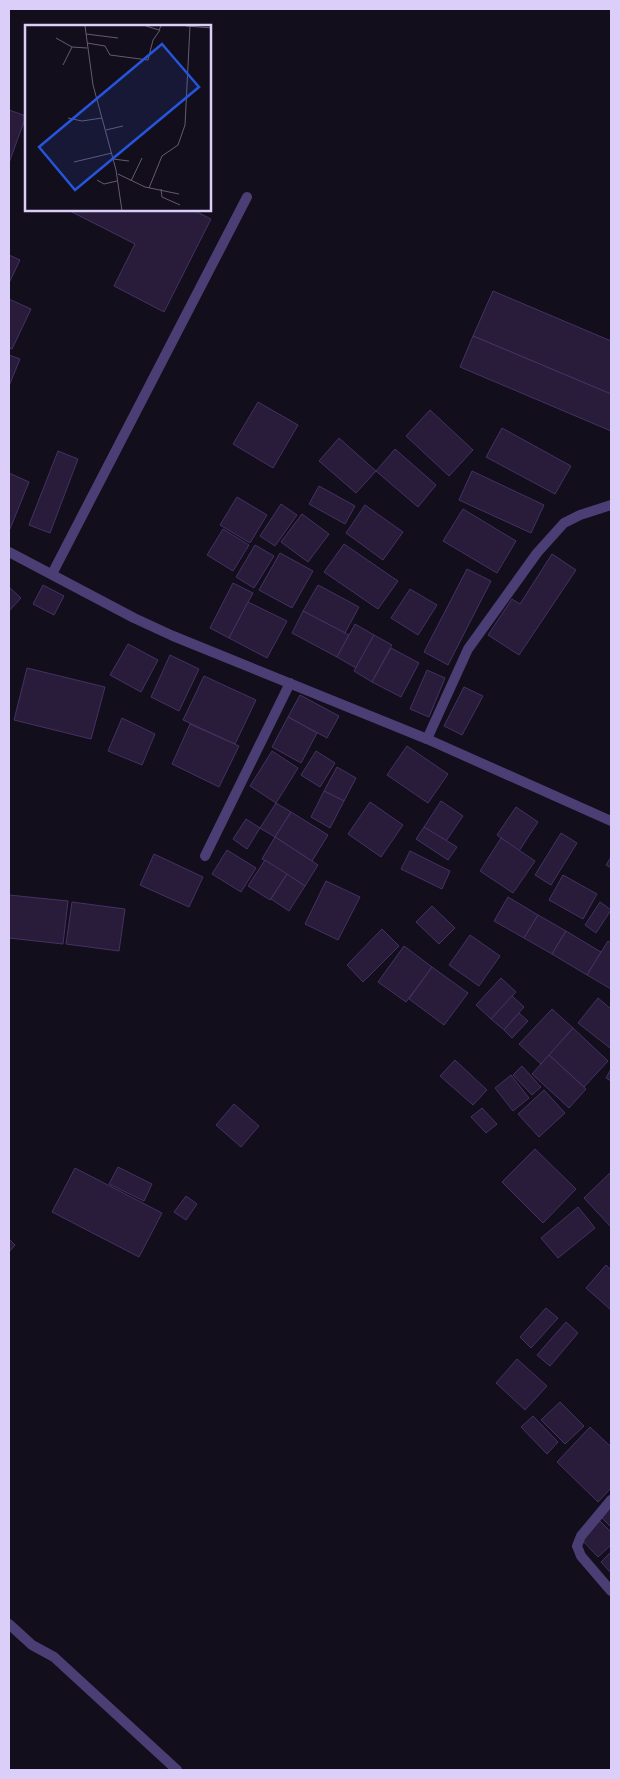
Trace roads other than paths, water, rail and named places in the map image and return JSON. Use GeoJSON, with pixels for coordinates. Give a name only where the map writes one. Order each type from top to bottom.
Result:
{"type":"FeatureCollection","features":[{"type":"Feature","properties":{"kind":"street"},"geometry":{"type":"LineString","coordinates":[[52,574],[247,197]]}},
{"type":"Feature","properties":{"kind":"street"},"geometry":{"type":"LineString","coordinates":[[427,739],[468,649],[537,553],[564,523],[580,515],[611,506]]}},
{"type":"Feature","properties":{"kind":"street"},"geometry":{"type":"LineString","coordinates":[[9,552],[134,618],[254,670],[427,739],[611,821]]}},
{"type":"Feature","properties":{"kind":"street"},"geometry":{"type":"LineString","coordinates":[[205,856],[290,683]]}},
{"type":"Feature","properties":{"kind":"street"},"geometry":{"type":"LineString","coordinates":[[611,1500],[581,1536],[577,1546],[581,1556],[611,1591]]}},
{"type":"Feature","properties":{"kind":"street"},"geometry":{"type":"LineString","coordinates":[[9,1624],[32,1644],[54,1656],[177,1770]]}}]}
